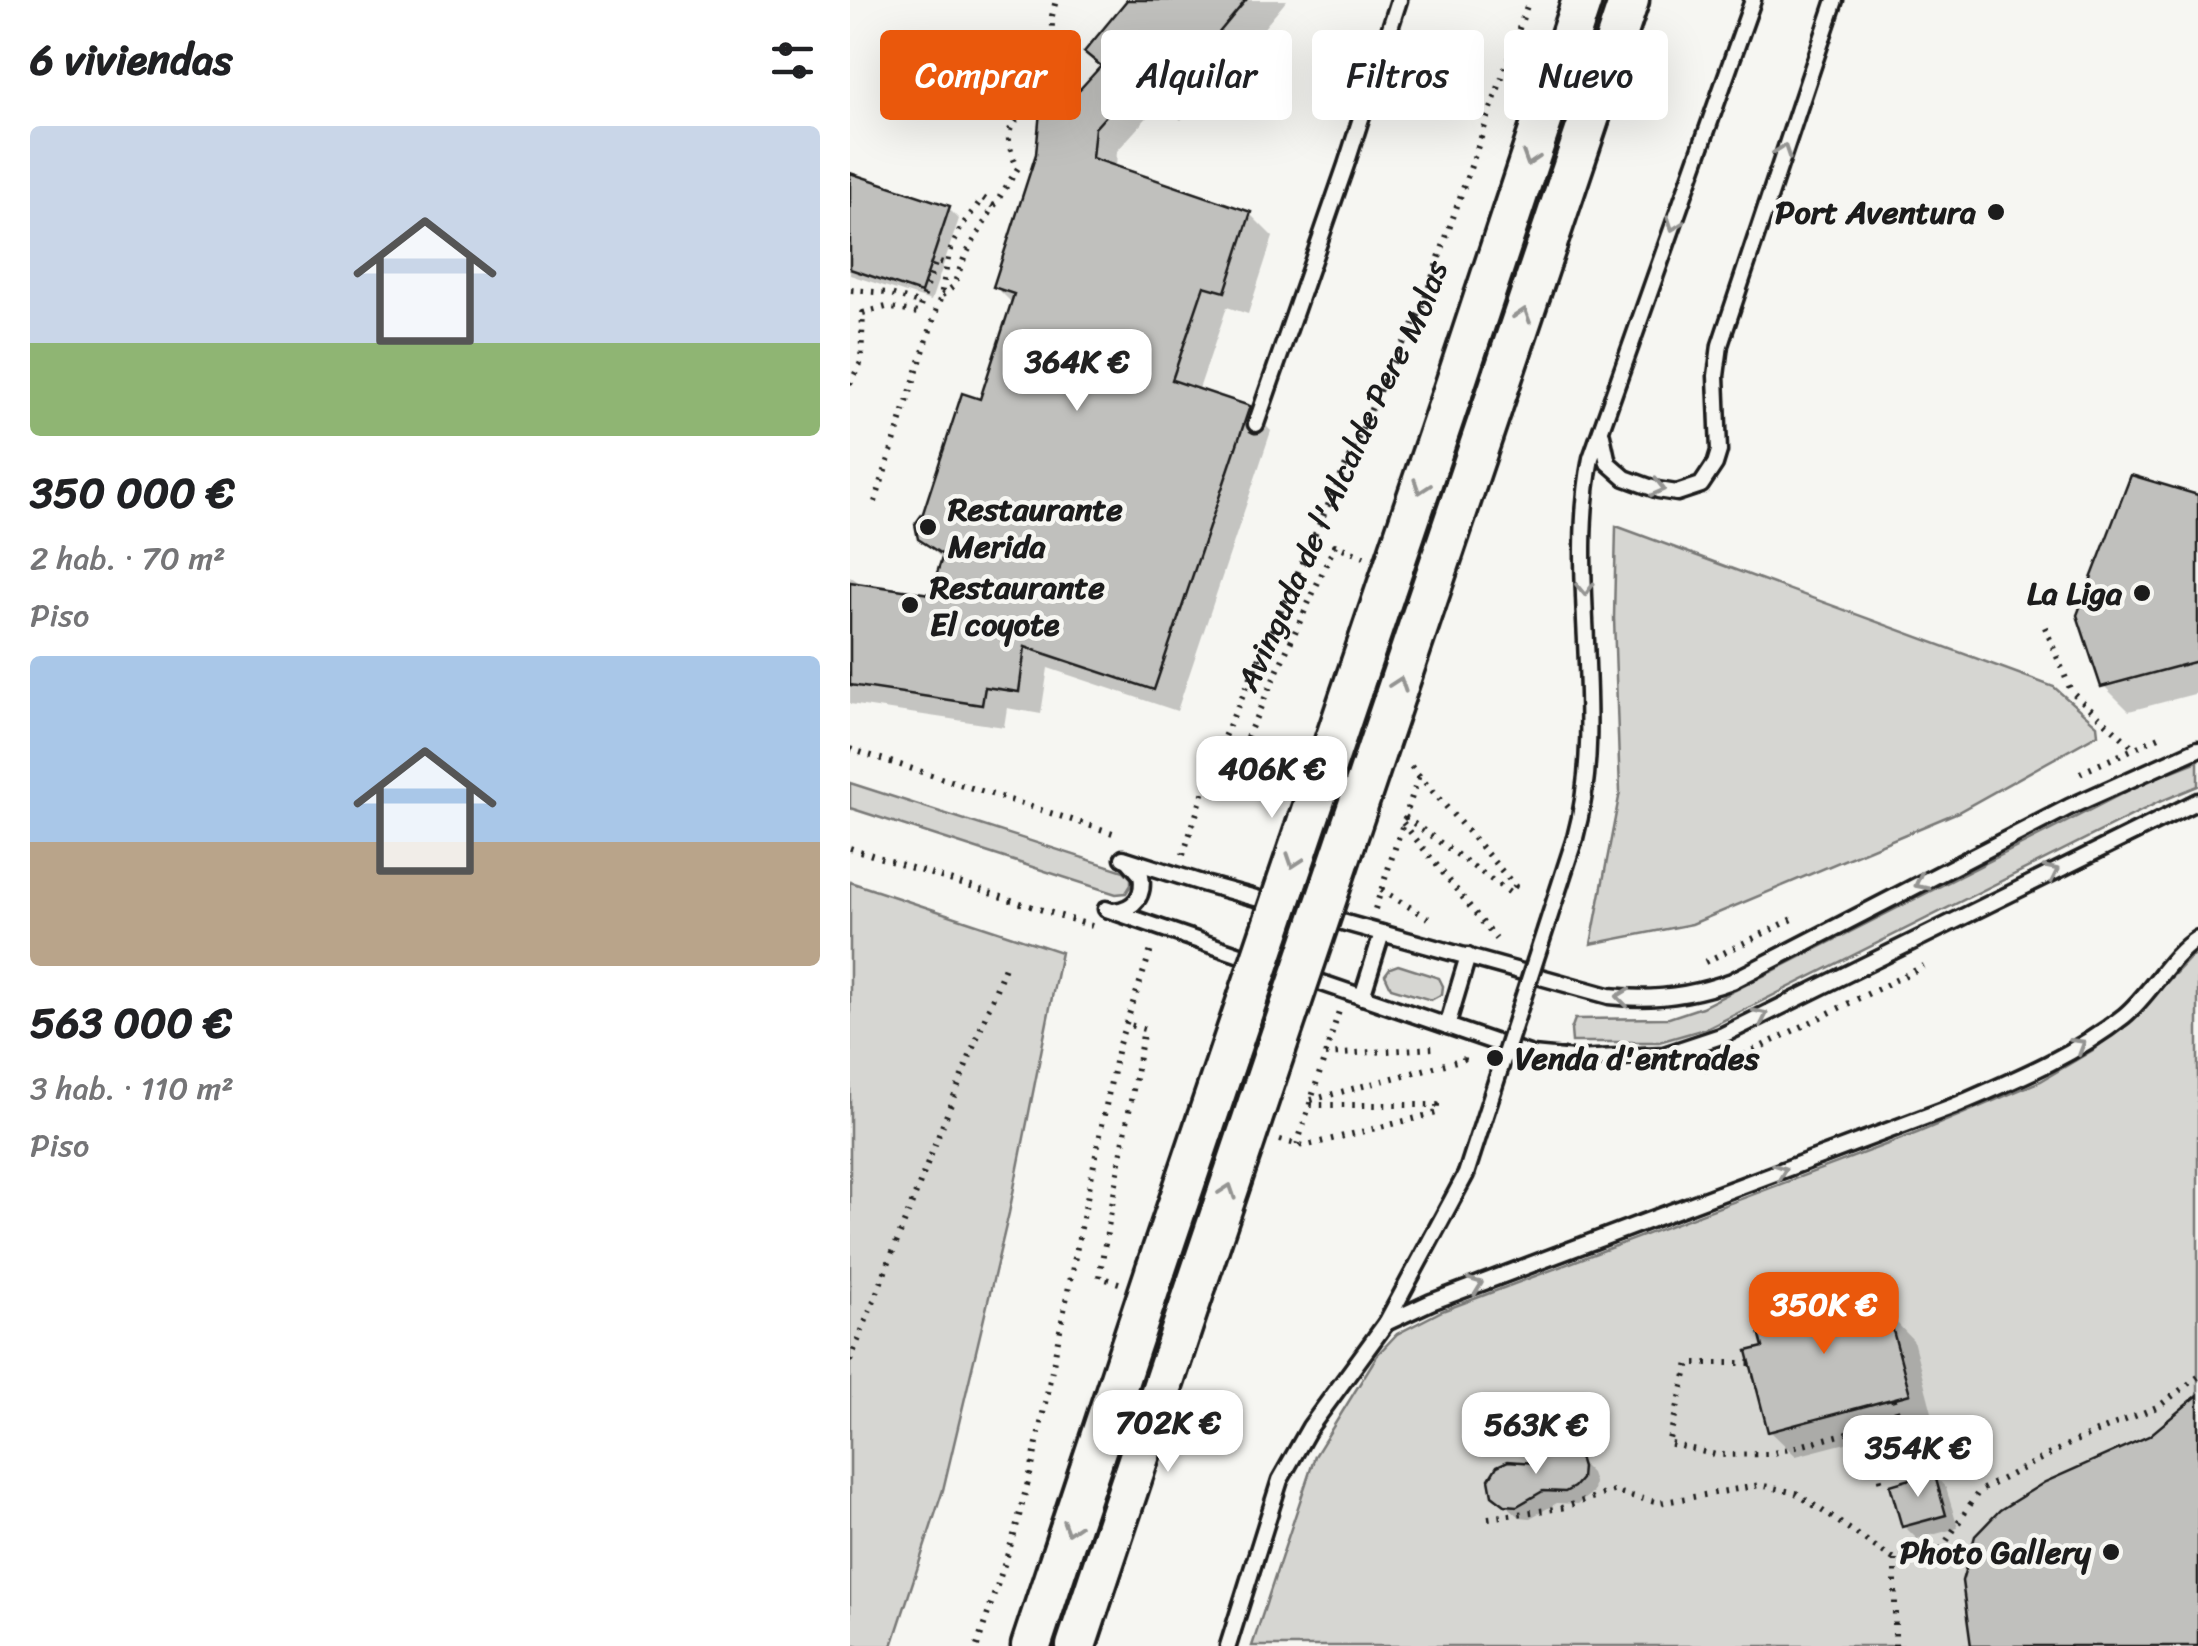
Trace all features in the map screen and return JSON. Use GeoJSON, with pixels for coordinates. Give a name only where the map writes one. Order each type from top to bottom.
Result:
{"type":"FeatureCollection","features":[{"type":"Feature","properties":{"kind":"street","name":"Avinguda de l'Alcalde Pere Molas"},"geometry":{"type":"LineString","coordinates":[[1031,1646],[1582,0]]}},
{"type":"Feature","properties":{"kind":"street"},"geometry":{"type":"LineString","coordinates":[[1076,1646],[1629,0]]}},
{"type":"Feature","properties":{"kind":"lane"},"geometry":{"type":"LineString","coordinates":[[1256,424],[1399,0]]}},
{"type":"Feature","properties":{"kind":"lane"},"geometry":{"type":"LineString","coordinates":[[1228,1646],[1280,1480],[1310,1428],[1386,1323],[1466,1174],[1575,838],[1584,805],[1588,665],[1583,554],[1590,458],[1753,0]]}},
{"type":"Feature","properties":{"kind":"lane"},"geometry":{"type":"LineString","coordinates":[[1603,424],[1602,441],[1608,464],[1625,478],[1658,490],[1688,492],[1700,485],[1715,464],[1720,436],[1716,376],[1720,345],[1835,0]]}},
{"type":"Feature","properties":{"kind":"lane"},"geometry":{"type":"LineString","coordinates":[[2198,749],[2069,807],[1732,981],[1705,991],[1638,999],[1609,996],[1123,858],[1142,875],[1142,893],[1127,908],[1106,909],[1532,1056],[1664,1056],[1721,1036],[2198,801]]}},
{"type":"Feature","properties":{"kind":"lane"},"geometry":{"type":"LineString","coordinates":[[1362,996],[1375,931]]}},
{"type":"Feature","properties":{"kind":"lane"},"geometry":{"type":"LineString","coordinates":[[1386,1323],[1431,1302],[1954,1106],[2021,1077],[2080,1046],[2126,1014],[2198,938]]}},
{"type":"Feature","properties":{"kind":"lane"},"geometry":{"type":"LineString","coordinates":[[1447,1026],[1468,956]]}},
{"type":"Feature","properties":{"kind":"path"},"geometry":{"type":"LineString","coordinates":[[942,296],[953,287],[965,256],[1018,168],[1008,148],[1008,130],[1017,117],[1051,100],[1052,16],[1056,0]]}},
{"type":"Feature","properties":{"kind":"path","name":"Avinguda de l'Alcalde Pere Molas"},"geometry":{"type":"LineString","coordinates":[[1176,875],[1210,773],[1385,378],[1420,312],[1530,0]]}},
{"type":"Feature","properties":{"kind":"path"},"geometry":{"type":"LineString","coordinates":[[875,502],[942,296],[947,264],[960,227],[984,198],[994,206]]}},
{"type":"Feature","properties":{"kind":"path"},"geometry":{"type":"LineString","coordinates":[[850,384],[861,362],[863,312],[886,308],[918,313],[936,261],[947,264]]}},
{"type":"Feature","properties":{"kind":"path"},"geometry":{"type":"LineString","coordinates":[[852,290],[888,294],[921,304]]}},
{"type":"Feature","properties":{"kind":"path"},"geometry":{"type":"LineString","coordinates":[[1210,773],[1226,779],[1236,761],[1334,546],[1393,568]]}},
{"type":"Feature","properties":{"kind":"path"},"geometry":{"type":"LineString","coordinates":[[2045,627],[2071,691],[2133,748]]}},
{"type":"Feature","properties":{"kind":"path"},"geometry":{"type":"LineString","coordinates":[[2068,779],[2176,730]]}},
{"type":"Feature","properties":{"kind":"path"},"geometry":{"type":"LineString","coordinates":[[1404,820],[1510,893],[1515,886],[1408,762]]}},
{"type":"Feature","properties":{"kind":"path"},"geometry":{"type":"LineString","coordinates":[[1375,931],[1420,775]]}},
{"type":"Feature","properties":{"kind":"path"},"geometry":{"type":"LineString","coordinates":[[1404,820],[1500,944]]}},
{"type":"Feature","properties":{"kind":"path"},"geometry":{"type":"LineString","coordinates":[[1694,966],[1808,911]]}},
{"type":"Feature","properties":{"kind":"path"},"geometry":{"type":"LineString","coordinates":[[977,1646],[1032,1467],[1114,1066],[1159,926]]}},
{"type":"Feature","properties":{"kind":"path"},"geometry":{"type":"LineString","coordinates":[[850,1361],[1006,964]]}},
{"type":"Feature","properties":{"kind":"path"},"geometry":{"type":"LineString","coordinates":[[1310,1103],[1437,1105],[1437,1113],[1300,1146],[1310,1103],[1346,991]]}},
{"type":"Feature","properties":{"kind":"path"},"geometry":{"type":"LineString","coordinates":[[1104,1250],[1144,1028],[1126,1024]]}},
{"type":"Feature","properties":{"kind":"path"},"geometry":{"type":"LineString","coordinates":[[1310,1103],[1464,1059],[1463,1046]]}},
{"type":"Feature","properties":{"kind":"path"},"geometry":{"type":"LineString","coordinates":[[1325,1055],[1443,1048]]}},
{"type":"Feature","properties":{"kind":"path"},"geometry":{"type":"LineString","coordinates":[[1750,1364],[1689,1363],[1668,1443],[1716,1455],[1770,1454],[1866,1428],[1882,1487]]}},
{"type":"Feature","properties":{"kind":"path"},"geometry":{"type":"LineString","coordinates":[[1488,1518],[1561,1508],[1614,1491],[1659,1503],[1760,1485],[1796,1492],[1895,1560],[1940,1551],[1980,1491],[2076,1441],[2158,1406],[2198,1377]]}},
{"type":"Feature","properties":{"kind":"path"},"geometry":{"type":"LineString","coordinates":[[1893,1400],[1916,1478]]}},
{"type":"Feature","properties":{"kind":"path"},"geometry":{"type":"LineString","coordinates":[[1894,1646],[1895,1560]]}},
{"type":"Feature","properties":{"kind":"shaded area"},"geometry":{"type":"Polygon","coordinates":[[[1616,526],[2054,687],[2097,725],[2098,734],[1958,812],[1692,924],[1591,944],[1620,792],[1614,618],[1616,526]]]}},
{"type":"Feature","properties":{"kind":"shaded area"},"geometry":{"type":"Polygon","coordinates":[[[2198,761],[2198,786],[1708,1028],[1659,1042],[1572,1042],[1575,1019],[1669,1018],[1702,1007],[2147,781],[2198,761]]]}},
{"type":"Feature","properties":{"kind":"shaded area"},"geometry":{"type":"Polygon","coordinates":[[[850,783],[1124,871],[1131,878],[1131,885],[1126,893],[1116,894],[850,808],[850,783]]]}},
{"type":"Feature","properties":{"kind":"shaded area"},"geometry":{"type":"Polygon","coordinates":[[[850,882],[1061,952],[1009,1213],[943,1490],[892,1646],[850,1646],[850,882]]]}},
{"type":"Feature","properties":{"kind":"shaded area"},"geometry":{"type":"Polygon","coordinates":[[[2198,954],[2198,1646],[1252,1646],[1315,1456],[1378,1354],[1397,1334],[1442,1311],[1917,1133],[2041,1081],[2093,1050],[2135,1016],[2198,954]]]}},
{"type":"Feature","properties":{"kind":"shaded area"},"geometry":{"type":"Polygon","coordinates":[[[1398,965],[1439,978],[1442,994],[1431,1000],[1391,988],[1385,975],[1398,965]]]}},
{"type":"Feature","properties":{"kind":"building"},"geometry":{"type":"Polygon","coordinates":[[[1127,0],[1246,0],[1221,30],[1102,30],[1127,0]]]}},
{"type":"Feature","properties":{"kind":"building"},"geometry":{"type":"Polygon","coordinates":[[[1101,31],[1101,66],[1084,52],[1101,31]]]}},
{"type":"Feature","properties":{"kind":"building"},"geometry":{"type":"Polygon","coordinates":[[[1101,66],[1102,120],[1095,128],[1092,158],[1251,212],[1225,292],[1204,286],[1172,380],[1250,406],[1154,690],[1025,647],[1019,692],[985,687],[982,705],[850,685],[850,582],[930,594],[943,555],[918,539],[915,524],[923,513],[962,393],[980,399],[1014,294],[993,287],[1036,154],[1039,120],[1081,120],[1081,88],[1101,66]]]}},
{"type":"Feature","properties":{"kind":"building"},"geometry":{"type":"Polygon","coordinates":[[[850,173],[950,206],[921,293],[850,269],[850,173]]]}},
{"type":"Feature","properties":{"kind":"building","name":"La Liga"},"geometry":{"type":"Polygon","coordinates":[[[2131,475],[2198,495],[2198,661],[2101,687],[2077,615],[2131,475]]]}},
{"type":"Feature","properties":{"kind":"building"},"geometry":{"type":"Polygon","coordinates":[[[1860,1280],[1869,1317],[1888,1312],[1910,1394],[1768,1432],[1747,1351],[1763,1347],[1753,1308],[1860,1280]]]}},
{"type":"Feature","properties":{"kind":"building"},"geometry":{"type":"Polygon","coordinates":[[[2198,1395],[2198,1646],[1971,1646],[1962,1581],[1975,1536],[2000,1510],[2045,1482],[2149,1436],[2198,1395]]]}},
{"type":"Feature","properties":{"kind":"building"},"geometry":{"type":"Polygon","coordinates":[[[1554,1448],[1571,1449],[1579,1457],[1581,1479],[1574,1487],[1565,1492],[1543,1491],[1517,1506],[1505,1505],[1492,1495],[1489,1479],[1497,1466],[1508,1461],[1535,1463],[1554,1448]]]}},
{"type":"Feature","properties":{"kind":"building"},"geometry":{"type":"Polygon","coordinates":[[[1934,1472],[1946,1515],[1902,1527],[1890,1485],[1934,1472]]]}},
{"type":"Feature","properties":{"kind":"place","name":"Port Aventura"},"geometry":{"type":"Point","coordinates":[1996,212]}},
{"type":"Feature","properties":{"kind":"place","name":"Restaurante Merida"},"geometry":{"type":"Point","coordinates":[928,527]}},
{"type":"Feature","properties":{"kind":"place","name":"La Liga"},"geometry":{"type":"Point","coordinates":[2142,593]}},
{"type":"Feature","properties":{"kind":"place","name":"Restaurante El coyote"},"geometry":{"type":"Point","coordinates":[910,605]}},
{"type":"Feature","properties":{"kind":"place","name":"Venda d'entrades"},"geometry":{"type":"Point","coordinates":[1495,1058]}},
{"type":"Feature","properties":{"kind":"place","name":"Photo Gallery"},"geometry":{"type":"Point","coordinates":[2111,1552]}}]}
